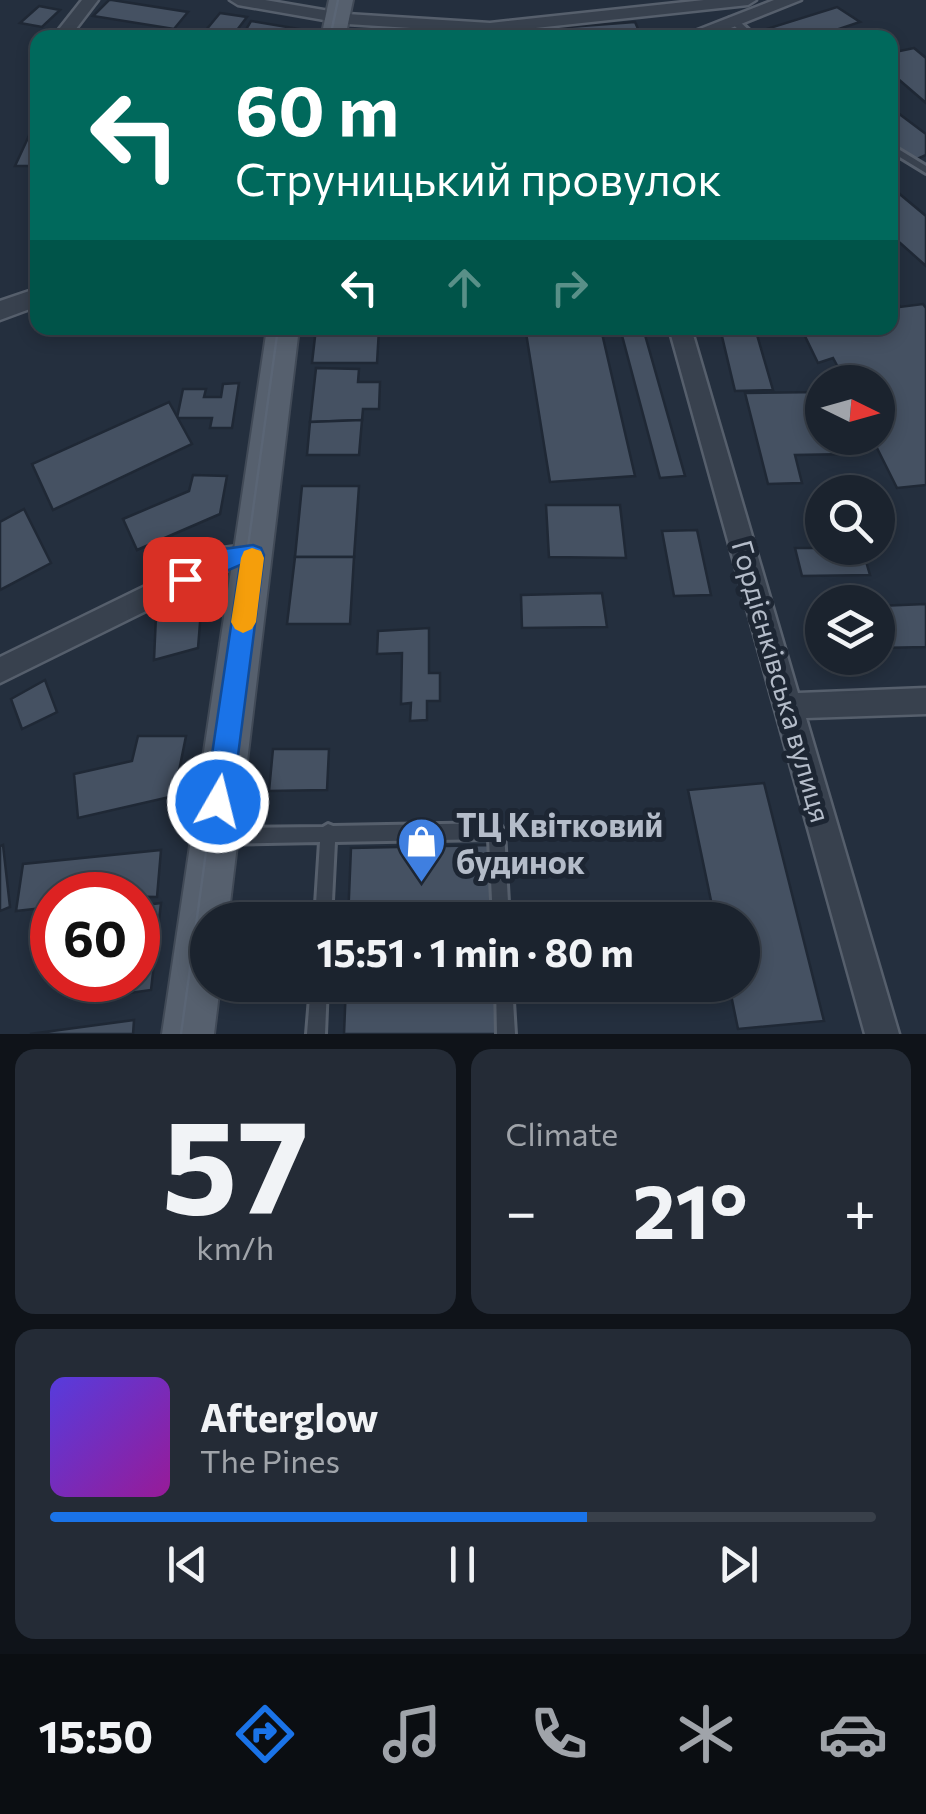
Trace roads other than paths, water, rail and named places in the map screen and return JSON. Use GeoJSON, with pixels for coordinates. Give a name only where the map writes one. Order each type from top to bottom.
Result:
{"type":"FeatureCollection","features":[{"type":"Feature","properties":{"kind":"main road"},"geometry":{"type":"LineString","coordinates":[[188,1034],[281,335]]}},
{"type":"Feature","properties":{"kind":"street"},"geometry":{"type":"LineString","coordinates":[[66,30],[90,0]]}},
{"type":"Feature","properties":{"kind":"street"},"geometry":{"type":"LineString","coordinates":[[238,0],[337,18],[490,28],[748,0]]}},
{"type":"Feature","properties":{"kind":"street"},"geometry":{"type":"LineString","coordinates":[[707,30],[792,0]]}},
{"type":"Feature","properties":{"kind":"street"},"geometry":{"type":"LineString","coordinates":[[0,311],[30,299]]}},
{"type":"Feature","properties":{"kind":"street","name":"Гордієнківська вулиця"},"geometry":{"type":"LineString","coordinates":[[682,335],[882,1034]]}},
{"type":"Feature","properties":{"kind":"street"},"geometry":{"type":"LineString","coordinates":[[0,671],[232,556],[253,555]]}},
{"type":"Feature","properties":{"kind":"street"},"geometry":{"type":"LineString","coordinates":[[790,706],[926,701]]}},
{"type":"Feature","properties":{"kind":"lane"},"geometry":{"type":"LineString","coordinates":[[733,20],[744,30]]}},
{"type":"Feature","properties":{"kind":"lane"},"geometry":{"type":"LineString","coordinates":[[898,152],[926,170]]}},
{"type":"Feature","properties":{"kind":"lane"},"geometry":{"type":"LineString","coordinates":[[213,836],[496,831],[499,902]]}},
{"type":"Feature","properties":{"kind":"lane"},"geometry":{"type":"LineString","coordinates":[[324,902],[328,832]]}},
{"type":"Feature","properties":{"kind":"lane"},"geometry":{"type":"LineString","coordinates":[[316,1034],[318,1002]]}},
{"type":"Feature","properties":{"kind":"lane"},"geometry":{"type":"LineString","coordinates":[[505,1002],[506,1034]]}},
{"type":"Feature","properties":{"kind":"tram line"},"geometry":{"type":"LineString","coordinates":[[332,30],[338,0]]}},
{"type":"Feature","properties":{"kind":"tram line"},"geometry":{"type":"LineString","coordinates":[[181,1034],[277,335]]}},
{"type":"Feature","properties":{"kind":"place","name":"ТЦ Квітковий будинок"},"geometry":{"type":"Point","coordinates":[421,884]}}]}
